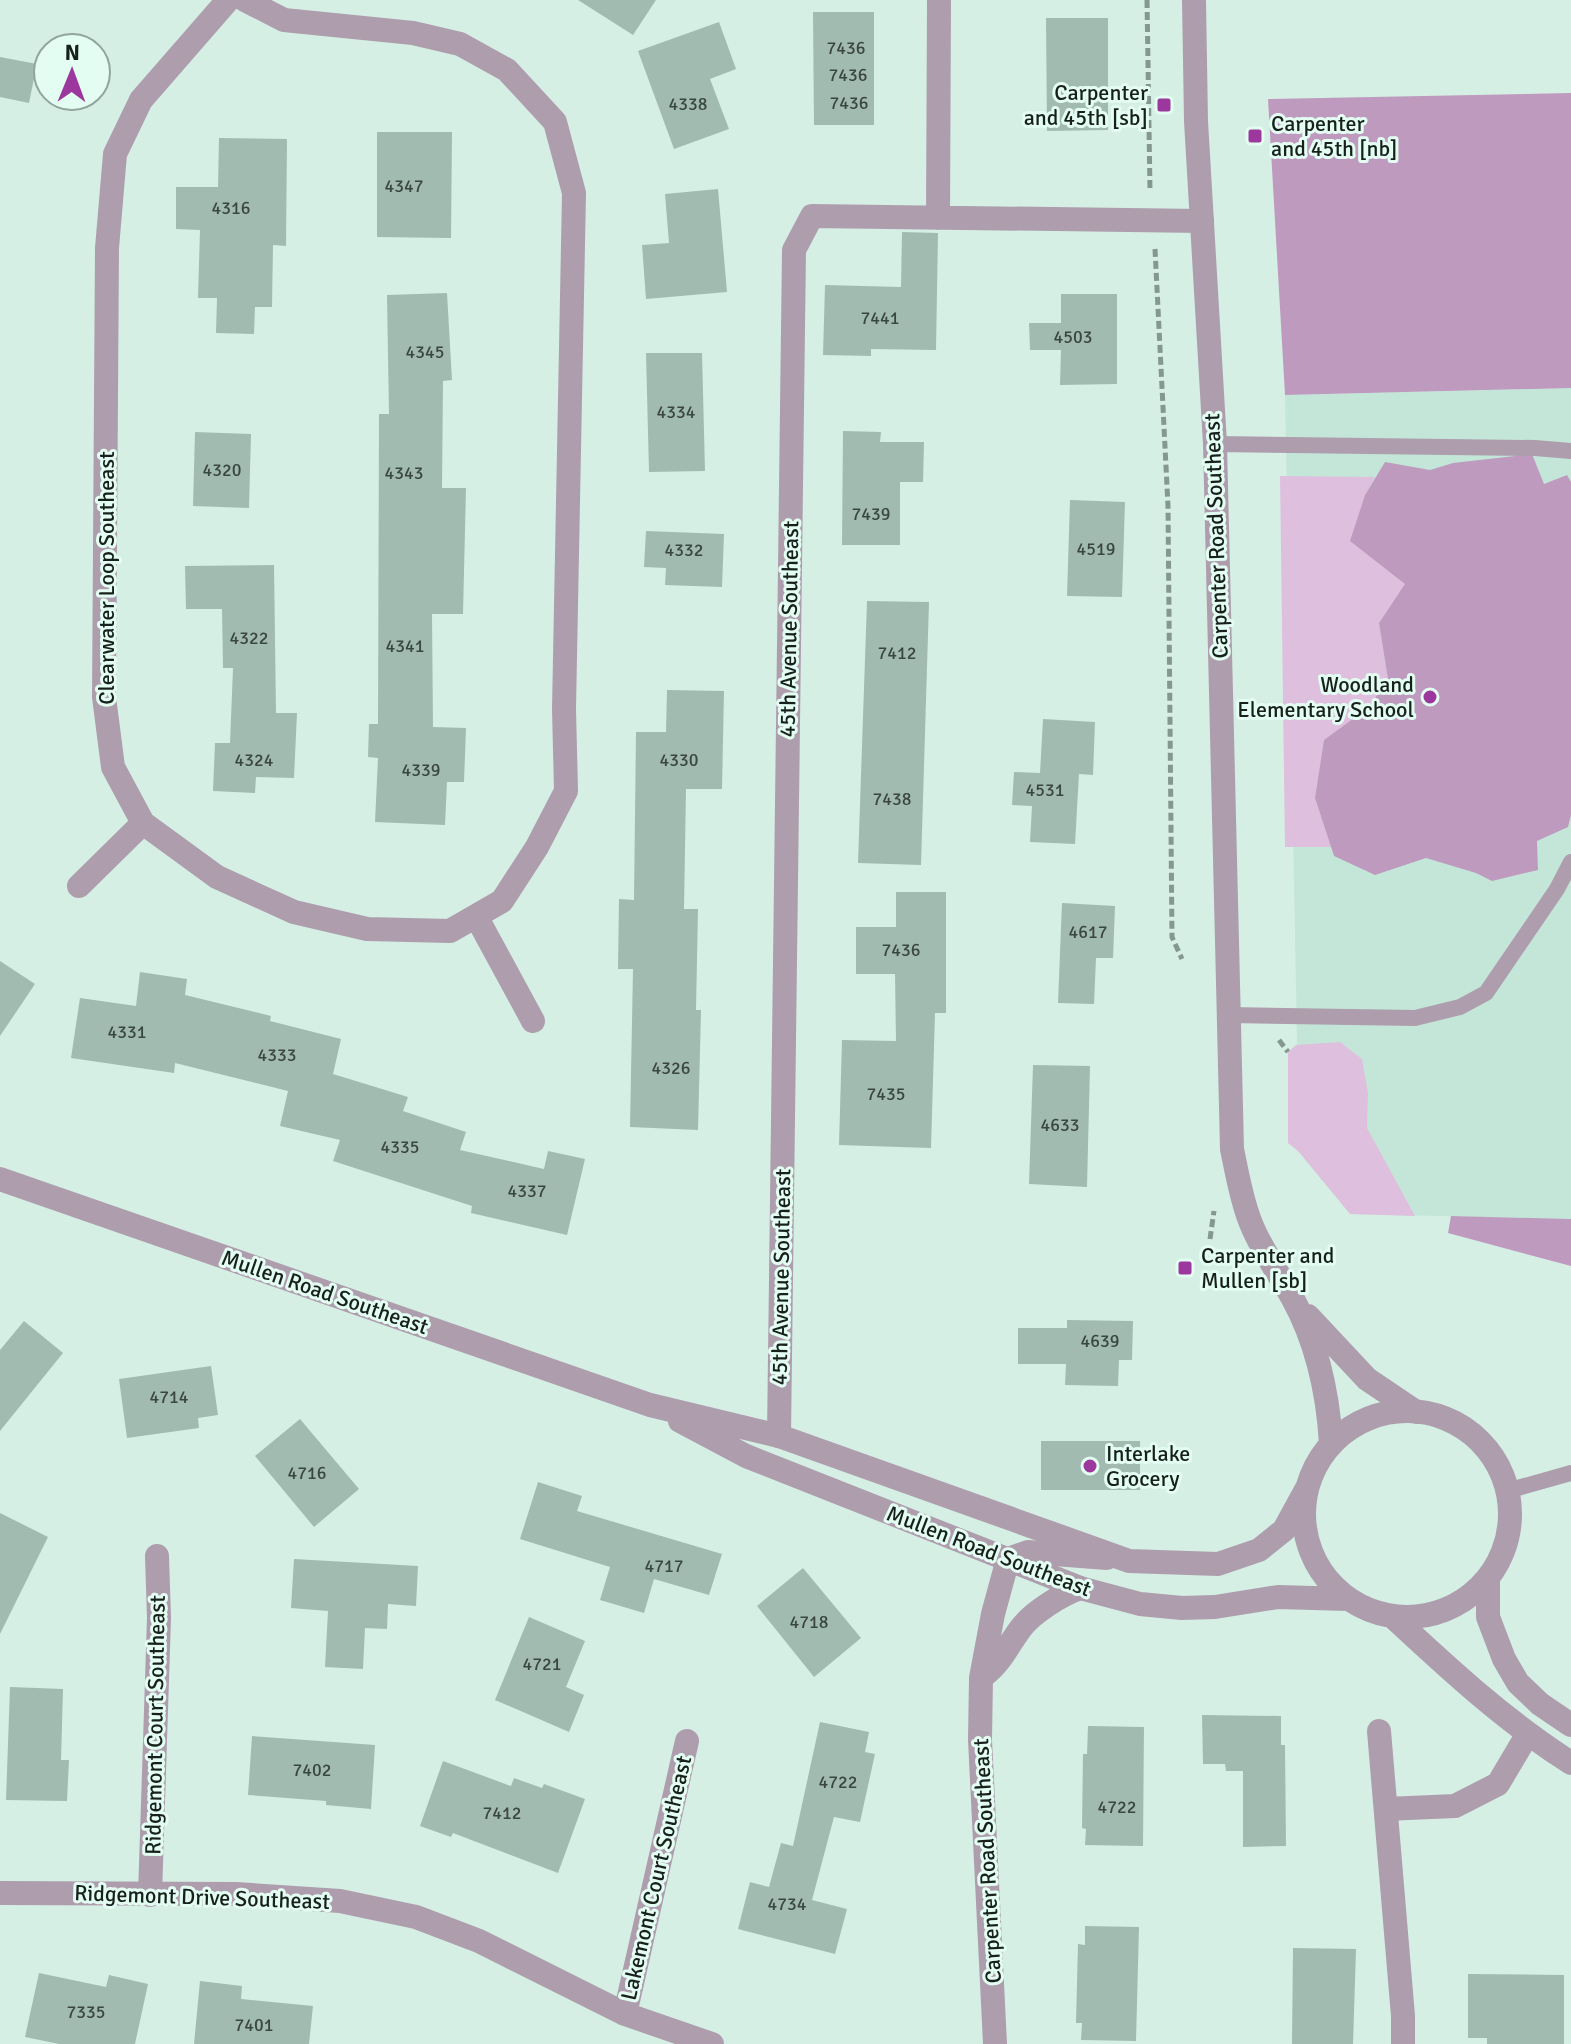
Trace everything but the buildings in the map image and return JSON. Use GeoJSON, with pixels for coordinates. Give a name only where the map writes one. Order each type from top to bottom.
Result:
{"type":"FeatureCollection","features":[{"type":"Feature","properties":{"kind":"street","name":"Clearwater Loop Southeast"},"geometry":{"type":"LineString","coordinates":[[228,0],[141,100],[115,154],[107,248],[104,697],[113,767],[143,823],[217,877],[294,912],[367,929],[450,931],[502,901],[537,847],[566,791],[564,709],[574,193],[555,122],[507,70],[460,44],[413,33],[284,20],[245,0]]}},
{"type":"Feature","properties":{"kind":"street"},"geometry":{"type":"LineString","coordinates":[[938,218],[939,0]]}},
{"type":"Feature","properties":{"kind":"street","name":"Carpenter Road Southeast"},"geometry":{"type":"LineString","coordinates":[[1194,0],[1196,121],[1215,444],[1232,1149],[1250,1221],[1266,1255],[1294,1300],[1313,1343],[1327,1395],[1331,1444]]}},
{"type":"Feature","properties":{"kind":"street","name":"45th Avenue Southeast"},"geometry":{"type":"LineString","coordinates":[[779,1436],[794,250],[812,216],[1202,221]]}},
{"type":"Feature","properties":{"kind":"street"},"geometry":{"type":"LineString","coordinates":[[79,886],[143,823]]}},
{"type":"Feature","properties":{"kind":"street"},"geometry":{"type":"LineString","coordinates":[[476,916],[533,1021]]}},
{"type":"Feature","properties":{"kind":"street","name":"Mullen Road Southeast"},"geometry":{"type":"LineString","coordinates":[[0,1179],[650,1405],[779,1436],[1129,1561],[1218,1564],[1259,1550],[1284,1530],[1307,1488]]}},
{"type":"Feature","properties":{"kind":"street","name":"Carpenter Road Southeast"},"geometry":{"type":"LineString","coordinates":[[1294,1300],[1367,1379],[1416,1412]]}},
{"type":"Feature","properties":{"kind":"street","name":"Mullen Road Southeast"},"geometry":{"type":"LineString","coordinates":[[650,1405],[746,1456],[1080,1588],[1140,1604],[1182,1608],[1215,1607],[1278,1597],[1348,1599]]}},
{"type":"Feature","properties":{"kind":"street"},"geometry":{"type":"LineString","coordinates":[[1397,1412],[1416,1412],[1451,1421],[1481,1443],[1493,1458],[1507,1491],[1510,1510],[1505,1546],[1488,1578],[1469,1597],[1445,1610],[1419,1617],[1392,1616],[1361,1607],[1348,1599],[1322,1573],[1307,1541],[1304,1505],[1307,1488],[1331,1444],[1350,1429],[1373,1418],[1397,1412]]}},
{"type":"Feature","properties":{"kind":"street"},"geometry":{"type":"LineString","coordinates":[[1008,1559],[1028,1552],[1129,1561]]}},
{"type":"Feature","properties":{"kind":"street","name":"Ridgemont Court Southeast"},"geometry":{"type":"LineString","coordinates":[[150,1895],[159,1618],[157,1556]]}},
{"type":"Feature","properties":{"kind":"street","name":"Carpenter Road Southeast"},"geometry":{"type":"LineString","coordinates":[[995,2044],[980,1740],[981,1678],[993,1614],[1008,1559]]}},
{"type":"Feature","properties":{"kind":"street"},"geometry":{"type":"LineString","coordinates":[[1488,1578],[1488,1617],[1504,1659],[1518,1683],[1540,1704],[1571,1725]]}},
{"type":"Feature","properties":{"kind":"street"},"geometry":{"type":"LineString","coordinates":[[981,1678],[1000,1663],[1024,1624],[1066,1593],[1080,1588]]}},
{"type":"Feature","properties":{"kind":"street"},"geometry":{"type":"LineString","coordinates":[[1392,1616],[1463,1682],[1527,1735],[1571,1763]]}},
{"type":"Feature","properties":{"kind":"street"},"geometry":{"type":"LineString","coordinates":[[1379,1731],[1403,2044]]}},
{"type":"Feature","properties":{"kind":"street"},"geometry":{"type":"LineString","coordinates":[[1386,1809],[1455,1806],[1498,1784],[1527,1735]]}},
{"type":"Feature","properties":{"kind":"street","name":"Lakemont Court Southeast"},"geometry":{"type":"LineString","coordinates":[[625,2014],[687,1741]]}},
{"type":"Feature","properties":{"kind":"street","name":"Ridgemont Drive Southeast"},"geometry":{"type":"LineString","coordinates":[[0,1893],[236,1894],[340,1901],[416,1917],[479,1941],[625,2014],[712,2044]]}},
{"type":"Feature","properties":{"kind":"lane"},"geometry":{"type":"LineString","coordinates":[[1215,444],[1571,451]]}},
{"type":"Feature","properties":{"kind":"lane"},"geometry":{"type":"LineString","coordinates":[[1229,1015],[1415,1018],[1460,1007],[1486,993],[1557,889],[1571,862]]}},
{"type":"Feature","properties":{"kind":"lane"},"geometry":{"type":"LineString","coordinates":[[1507,1491],[1571,1473]]}},
{"type":"Feature","properties":{"kind":"path"},"geometry":{"type":"LineString","coordinates":[[1147,0],[1150,220],[1157,261],[1167,492],[1172,937],[1182,959]]}},
{"type":"Feature","properties":{"kind":"shaded area"},"geometry":{"type":"Polygon","coordinates":[[[1571,93],[1571,388],[1285,395],[1268,99],[1571,93]]]}},
{"type":"Feature","properties":{"kind":"shaded area","name":"Woodland Elementary School"},"geometry":{"type":"Polygon","coordinates":[[[1571,388],[1571,1219],[1350,1214],[1299,1152],[1285,395],[1571,388]]]}},
{"type":"Feature","properties":{"kind":"shaded area"},"geometry":{"type":"Polygon","coordinates":[[[1532,454],[1544,484],[1567,475],[1571,482],[1571,815],[1568,827],[1537,841],[1538,870],[1492,881],[1426,858],[1375,875],[1334,856],[1315,798],[1324,740],[1369,707],[1388,679],[1379,623],[1405,584],[1350,541],[1365,495],[1385,462],[1430,470],[1453,463],[1532,454]]]}},
{"type":"Feature","properties":{"kind":"shaded area"},"geometry":{"type":"Polygon","coordinates":[[[1280,476],[1375,477],[1365,495],[1406,584],[1379,623],[1388,679],[1369,707],[1324,741],[1315,798],[1331,847],[1285,847],[1280,476]]]}},
{"type":"Feature","properties":{"kind":"shaded area"},"geometry":{"type":"Polygon","coordinates":[[[1340,1042],[1362,1059],[1368,1093],[1367,1128],[1415,1216],[1350,1214],[1288,1143],[1288,1052],[1296,1045],[1340,1042]]]}},
{"type":"Feature","properties":{"kind":"shaded area"},"geometry":{"type":"Polygon","coordinates":[[[1451,1216],[1571,1219],[1571,1266],[1448,1233],[1451,1216]]]}},
{"type":"Feature","properties":{"kind":"place","name":"Carpenter and 45th [sb]"},"geometry":{"type":"Point","coordinates":[1164,105]}},
{"type":"Feature","properties":{"kind":"place","name":"Carpenter and 45th [nb]"},"geometry":{"type":"Point","coordinates":[1255,136]}},
{"type":"Feature","properties":{"kind":"place","name":"Woodland Elementary School"},"geometry":{"type":"Point","coordinates":[1430,697]}},
{"type":"Feature","properties":{"kind":"place","name":"Carpenter and Mullen [sb]"},"geometry":{"type":"Point","coordinates":[1185,1268]}},
{"type":"Feature","properties":{"kind":"place","name":"Interlake Grocery"},"geometry":{"type":"Point","coordinates":[1090,1466]}}]}
